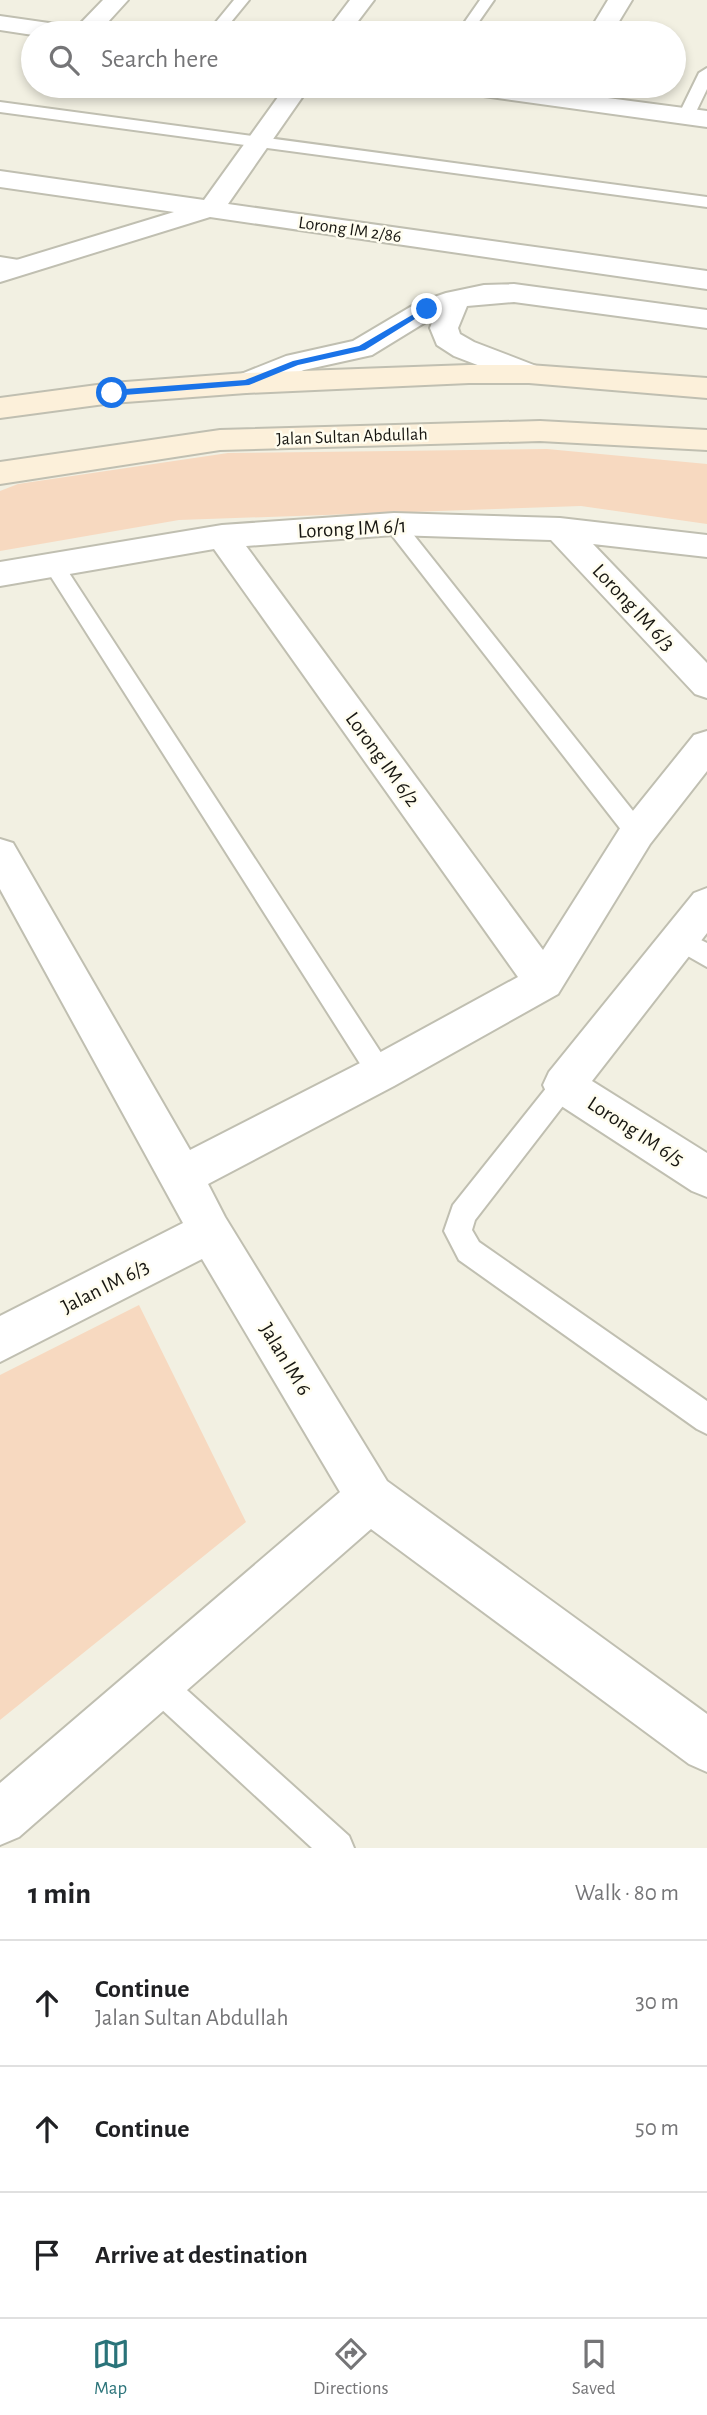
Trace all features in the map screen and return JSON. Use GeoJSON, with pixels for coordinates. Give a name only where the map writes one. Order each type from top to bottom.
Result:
{"type":"FeatureCollection","features":[{"type":"Feature","properties":{"kind":"main road"},"geometry":{"type":"LineString","coordinates":[[0,408],[112,393],[246,383],[469,374],[529,374],[707,388]]}},
{"type":"Feature","properties":{"kind":"main road","name":"Jalan Sultan Abdullah"},"geometry":{"type":"LineString","coordinates":[[0,473],[220,440],[540,431],[707,440]]}},
{"type":"Feature","properties":{"kind":"street"},"geometry":{"type":"LineString","coordinates":[[96,21],[116,0]]}},
{"type":"Feature","properties":{"kind":"street"},"geometry":{"type":"LineString","coordinates":[[346,21],[362,0]]}},
{"type":"Feature","properties":{"kind":"street"},"geometry":{"type":"LineString","coordinates":[[607,21],[620,0]]}},
{"type":"Feature","properties":{"kind":"street"},"geometry":{"type":"LineString","coordinates":[[0,23],[21,26]]}},
{"type":"Feature","properties":{"kind":"street"},"geometry":{"type":"LineString","coordinates":[[0,179],[211,209],[289,98]]}},
{"type":"Feature","properties":{"kind":"street"},"geometry":{"type":"LineString","coordinates":[[596,98],[696,117]]}},
{"type":"Feature","properties":{"kind":"street","name":"Lorong IM 2/86"},"geometry":{"type":"LineString","coordinates":[[8,267],[211,209],[707,280]]}},
{"type":"Feature","properties":{"kind":"street"},"geometry":{"type":"LineString","coordinates":[[246,383],[296,363],[362,348],[427,309],[456,299],[484,294],[514,293],[707,319]]}},
{"type":"Feature","properties":{"kind":"street"},"geometry":{"type":"LineString","coordinates":[[456,299],[444,328],[447,338],[464,349],[529,374]]}},
{"type":"Feature","properties":{"kind":"street","name":"Lorong IM 6/1"},"geometry":{"type":"LineString","coordinates":[[0,574],[222,536],[394,524],[560,529],[707,546]]}},
{"type":"Feature","properties":{"kind":"street","name":"Lorong IM 6/3"},"geometry":{"type":"LineString","coordinates":[[560,529],[707,685]]}},
{"type":"Feature","properties":{"kind":"street","name":"Lorong IM 6/2"},"geometry":{"type":"LineString","coordinates":[[222,536],[544,982]]}},
{"type":"Feature","properties":{"kind":"street"},"geometry":{"type":"LineString","coordinates":[[183,1176],[380,1073],[544,982],[637,833],[707,745]]}},
{"type":"Feature","properties":{"kind":"street","name":"Jalan IM 6"},"geometry":{"type":"LineString","coordinates":[[4,870],[183,1176],[210,1231],[370,1498],[707,1746]]}},
{"type":"Feature","properties":{"kind":"street"},"geometry":{"type":"LineString","coordinates":[[565,1085],[693,948],[707,904]]}},
{"type":"Feature","properties":{"kind":"street","name":"Lorong IM 6/5"},"geometry":{"type":"LineString","coordinates":[[565,1085],[707,1177]]}},
{"type":"Feature","properties":{"kind":"street","name":"Jalan IM 6/3"},"geometry":{"type":"LineString","coordinates":[[0,1340],[210,1231]]}},
{"type":"Feature","properties":{"kind":"street"},"geometry":{"type":"LineString","coordinates":[[0,1818],[370,1498]]}},
{"type":"Feature","properties":{"kind":"lane"},"geometry":{"type":"LineString","coordinates":[[224,21],[242,0]]}},
{"type":"Feature","properties":{"kind":"lane"},"geometry":{"type":"LineString","coordinates":[[472,21],[487,0]]}},
{"type":"Feature","properties":{"kind":"lane"},"geometry":{"type":"LineString","coordinates":[[696,117],[707,73]]}},
{"type":"Feature","properties":{"kind":"lane"},"geometry":{"type":"LineString","coordinates":[[0,107],[707,202]]}},
{"type":"Feature","properties":{"kind":"lane"},"geometry":{"type":"LineString","coordinates":[[394,524],[637,833]]}},
{"type":"Feature","properties":{"kind":"lane"},"geometry":{"type":"LineString","coordinates":[[53,564],[380,1073]]}},
{"type":"Feature","properties":{"kind":"lane"},"geometry":{"type":"LineString","coordinates":[[565,1085],[464,1214],[458,1231],[469,1251],[707,1419]]}},
{"type":"Feature","properties":{"kind":"lane"},"geometry":{"type":"LineString","coordinates":[[157,1684],[337,1848]]}},
{"type":"Feature","properties":{"kind":"shaded area"},"geometry":{"type":"Polygon","coordinates":[[[547,449],[707,464],[707,524],[581,506],[179,520],[0,551],[0,491],[18,484],[228,453],[547,449]]]}},
{"type":"Feature","properties":{"kind":"shaded area"},"geometry":{"type":"Polygon","coordinates":[[[139,1305],[246,1522],[0,1720],[0,1375],[139,1305]]]}},
{"type":"Feature","properties":{"kind":"route"},"geometry":{"type":"LineString","coordinates":[[112,393],[246,383],[296,363],[346,354],[362,348],[427,309]]}}]}
